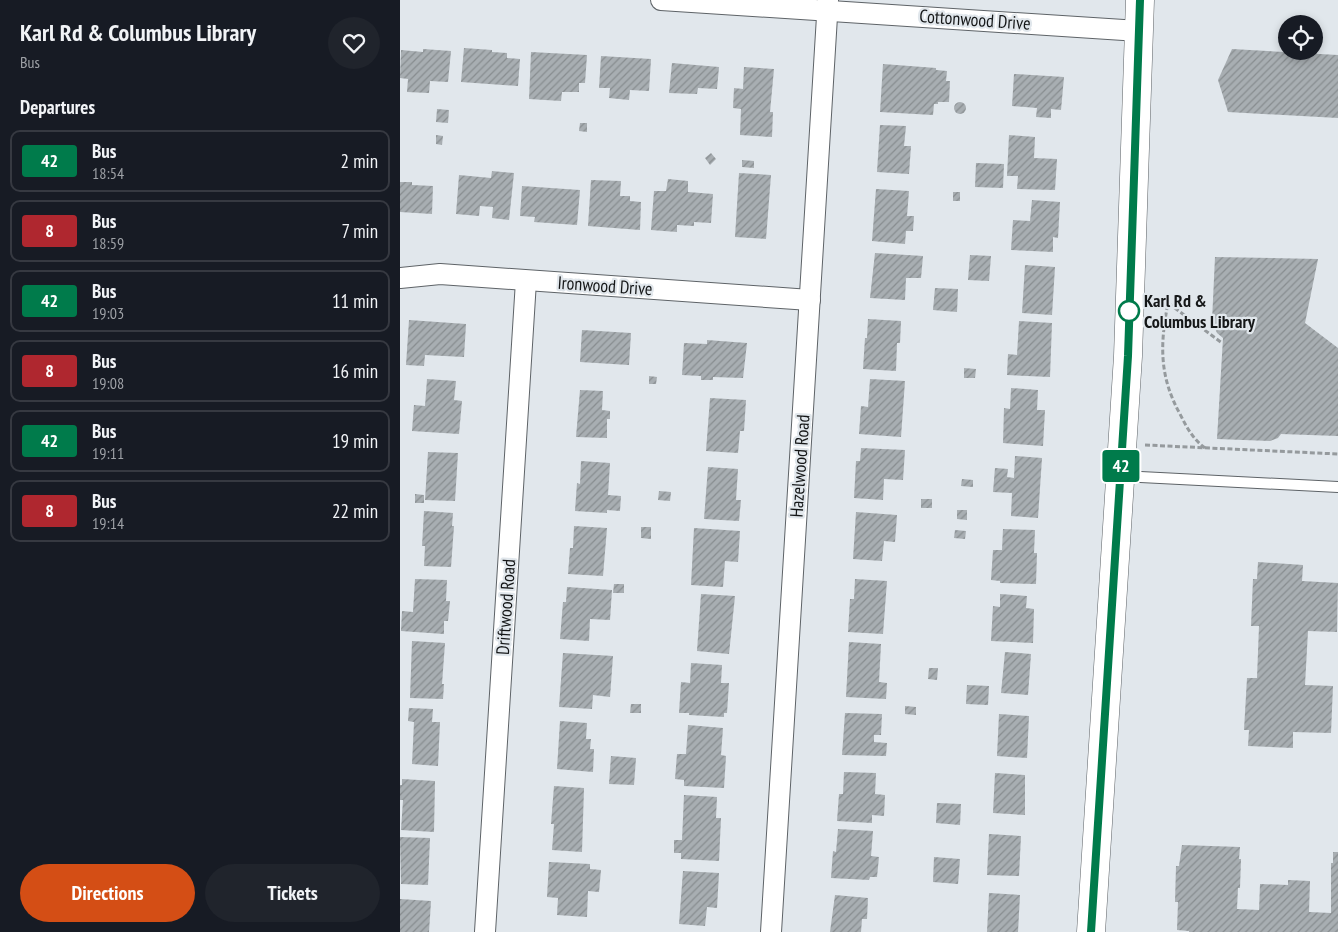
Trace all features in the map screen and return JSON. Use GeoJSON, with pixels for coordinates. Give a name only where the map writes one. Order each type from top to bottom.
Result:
{"type":"FeatureCollection","features":[{"type":"Feature","properties":{"kind":"main road"},"geometry":{"type":"LineString","coordinates":[[1091,932],[1128,356],[1140,0]]}},
{"type":"Feature","properties":{"kind":"street","name":"Cottonwood Drive"},"geometry":{"type":"LineString","coordinates":[[661,0],[827,5],[1139,30]]}},
{"type":"Feature","properties":{"kind":"street","name":"Hazelwood Road"},"geometry":{"type":"LineString","coordinates":[[771,932],[827,5]]}},
{"type":"Feature","properties":{"kind":"street","name":"Ironwood Drive"},"geometry":{"type":"LineString","coordinates":[[400,278],[440,274],[810,300]]}},
{"type":"Feature","properties":{"kind":"street","name":"Driftwood Road"},"geometry":{"type":"LineString","coordinates":[[485,932],[526,281]]}},
{"type":"Feature","properties":{"kind":"lane"},"geometry":{"type":"LineString","coordinates":[[1120,476],[1338,487]]}},
{"type":"Feature","properties":{"kind":"path"},"geometry":{"type":"LineString","coordinates":[[1205,448],[1189,432],[1173,402],[1165,376],[1162,355],[1162,331],[1168,302],[1222,343]]}},
{"type":"Feature","properties":{"kind":"path"},"geometry":{"type":"LineString","coordinates":[[1122,444],[1338,454]]}},
{"type":"Feature","properties":{"kind":"building"},"geometry":{"type":"Polygon","coordinates":[[[464,48],[492,50],[492,52],[507,53],[507,58],[520,59],[518,86],[461,82],[464,48]]]}},
{"type":"Feature","properties":{"kind":"building"},"geometry":{"type":"Polygon","coordinates":[[[423,49],[451,51],[448,82],[430,81],[429,93],[407,92],[408,79],[400,78],[401,50],[423,52],[423,49]]]}},
{"type":"Feature","properties":{"kind":"building"},"geometry":{"type":"Polygon","coordinates":[[[1232,49],[1278,52],[1278,60],[1323,60],[1323,54],[1338,55],[1338,118],[1228,112],[1218,80],[1232,49]]]}},
{"type":"Feature","properties":{"kind":"building"},"geometry":{"type":"Polygon","coordinates":[[[531,52],[587,55],[585,83],[579,83],[579,92],[562,92],[561,101],[529,99],[531,52]]]}},
{"type":"Feature","properties":{"kind":"building"},"geometry":{"type":"Polygon","coordinates":[[[601,56],[651,59],[649,91],[630,90],[629,100],[609,98],[610,88],[599,88],[601,56]]]}},
{"type":"Feature","properties":{"kind":"building"},"geometry":{"type":"Polygon","coordinates":[[[672,63],[719,67],[717,89],[698,88],[697,94],[669,93],[672,63]]]}},
{"type":"Feature","properties":{"kind":"building"},"geometry":{"type":"Polygon","coordinates":[[[883,64],[936,68],[936,70],[947,71],[946,81],[950,81],[949,102],[934,104],[933,115],[880,112],[883,64]]]}},
{"type":"Feature","properties":{"kind":"building"},"geometry":{"type":"Polygon","coordinates":[[[744,67],[774,69],[770,112],[773,112],[772,137],[740,135],[741,109],[733,108],[734,88],[743,89],[744,67]]]}},
{"type":"Feature","properties":{"kind":"building"},"geometry":{"type":"Polygon","coordinates":[[[1014,74],[1064,77],[1061,110],[1051,109],[1051,118],[1036,117],[1037,108],[1012,106],[1014,74]]]}},
{"type":"Feature","properties":{"kind":"building"},"geometry":{"type":"Polygon","coordinates":[[[958,102],[962,102],[966,108],[962,114],[958,114],[954,110],[954,106],[958,102]]]}},
{"type":"Feature","properties":{"kind":"building"},"geometry":{"type":"Polygon","coordinates":[[[437,109],[449,110],[448,123],[436,122],[437,109]]]}},
{"type":"Feature","properties":{"kind":"building"},"geometry":{"type":"Polygon","coordinates":[[[580,123],[587,123],[587,132],[579,131],[580,123]]]}},
{"type":"Feature","properties":{"kind":"building"},"geometry":{"type":"Polygon","coordinates":[[[880,125],[906,126],[904,146],[911,146],[909,174],[877,172],[880,125]]]}},
{"type":"Feature","properties":{"kind":"building"},"geometry":{"type":"Polygon","coordinates":[[[436,135],[443,136],[442,145],[436,144],[436,135]]]}},
{"type":"Feature","properties":{"kind":"building"},"geometry":{"type":"Polygon","coordinates":[[[1009,135],[1035,137],[1034,158],[1057,159],[1055,190],[1017,189],[1018,176],[1007,176],[1009,135]]]}},
{"type":"Feature","properties":{"kind":"building"},"geometry":{"type":"Polygon","coordinates":[[[711,153],[716,159],[710,165],[705,158],[711,153]]]}},
{"type":"Feature","properties":{"kind":"building"},"geometry":{"type":"Polygon","coordinates":[[[742,160],[754,161],[754,168],[742,167],[742,160]]]}},
{"type":"Feature","properties":{"kind":"building"},"geometry":{"type":"Polygon","coordinates":[[[976,163],[1004,164],[1003,188],[975,187],[976,163]]]}},
{"type":"Feature","properties":{"kind":"building"},"geometry":{"type":"Polygon","coordinates":[[[492,171],[514,173],[509,220],[492,218],[493,207],[480,206],[479,216],[456,214],[459,175],[491,178],[492,171]]]}},
{"type":"Feature","properties":{"kind":"building"},"geometry":{"type":"Polygon","coordinates":[[[739,173],[771,175],[766,239],[735,237],[739,173]]]}},
{"type":"Feature","properties":{"kind":"building"},"geometry":{"type":"Polygon","coordinates":[[[668,179],[688,181],[688,192],[713,194],[711,223],[694,222],[694,226],[677,225],[677,232],[651,230],[654,191],[666,191],[668,179]]]}},
{"type":"Feature","properties":{"kind":"building"},"geometry":{"type":"Polygon","coordinates":[[[591,180],[621,181],[620,196],[630,196],[630,201],[641,202],[640,230],[588,226],[591,180]]]}},
{"type":"Feature","properties":{"kind":"building"},"geometry":{"type":"Polygon","coordinates":[[[400,182],[412,182],[412,185],[433,186],[432,214],[400,212],[400,182]]]}},
{"type":"Feature","properties":{"kind":"building"},"geometry":{"type":"Polygon","coordinates":[[[522,186],[580,190],[577,225],[534,222],[535,217],[520,216],[522,186]]]}},
{"type":"Feature","properties":{"kind":"building"},"geometry":{"type":"Polygon","coordinates":[[[876,189],[909,191],[907,216],[914,216],[913,231],[906,231],[905,244],[872,241],[876,189]]]}},
{"type":"Feature","properties":{"kind":"building"},"geometry":{"type":"Polygon","coordinates":[[[953,192],[960,192],[960,201],[953,201],[953,192]]]}},
{"type":"Feature","properties":{"kind":"building"},"geometry":{"type":"Polygon","coordinates":[[[1032,200],[1060,202],[1058,238],[1053,237],[1053,252],[1011,250],[1013,220],[1030,221],[1032,200]]]}},
{"type":"Feature","properties":{"kind":"building"},"geometry":{"type":"Polygon","coordinates":[[[875,253],[923,256],[921,278],[906,278],[905,300],[870,298],[875,253]]]}},
{"type":"Feature","properties":{"kind":"building"},"geometry":{"type":"Polygon","coordinates":[[[970,255],[991,256],[989,281],[968,280],[970,255]]]}},
{"type":"Feature","properties":{"kind":"building"},"geometry":{"type":"Polygon","coordinates":[[[1215,257],[1318,259],[1305,323],[1338,348],[1338,436],[1281,434],[1278,438],[1270,441],[1217,439],[1223,338],[1217,333],[1212,321],[1215,257]]]}},
{"type":"Feature","properties":{"kind":"building"},"geometry":{"type":"Polygon","coordinates":[[[1025,265],[1055,267],[1052,315],[1022,313],[1025,265]]]}},
{"type":"Feature","properties":{"kind":"building"},"geometry":{"type":"Polygon","coordinates":[[[935,288],[958,289],[957,312],[933,310],[935,288]]]}},
{"type":"Feature","properties":{"kind":"building"},"geometry":{"type":"Polygon","coordinates":[[[868,319],[901,321],[900,343],[897,343],[896,371],[863,369],[868,319]]]}},
{"type":"Feature","properties":{"kind":"building"},"geometry":{"type":"Polygon","coordinates":[[[409,320],[466,324],[464,357],[425,355],[424,366],[406,365],[409,320]]]}},
{"type":"Feature","properties":{"kind":"building"},"geometry":{"type":"Polygon","coordinates":[[[1019,321],[1052,323],[1050,377],[1007,375],[1008,354],[1017,355],[1019,321]]]}},
{"type":"Feature","properties":{"kind":"building"},"geometry":{"type":"Polygon","coordinates":[[[582,330],[631,333],[629,365],[580,362],[582,330]]]}},
{"type":"Feature","properties":{"kind":"building"},"geometry":{"type":"Polygon","coordinates":[[[707,340],[747,343],[743,378],[713,377],[713,380],[701,380],[701,376],[682,375],[684,343],[707,344],[707,340]]]}},
{"type":"Feature","properties":{"kind":"building"},"geometry":{"type":"Polygon","coordinates":[[[964,368],[976,369],[975,378],[964,378],[964,368]]]}},
{"type":"Feature","properties":{"kind":"building"},"geometry":{"type":"Polygon","coordinates":[[[649,376],[657,377],[656,384],[649,384],[649,376]]]}},
{"type":"Feature","properties":{"kind":"building"},"geometry":{"type":"Polygon","coordinates":[[[427,379],[456,381],[454,400],[462,401],[459,434],[412,431],[414,405],[425,406],[427,379]]]}},
{"type":"Feature","properties":{"kind":"building"},"geometry":{"type":"Polygon","coordinates":[[[870,379],[905,381],[901,437],[859,434],[861,406],[868,407],[870,379]]]}},
{"type":"Feature","properties":{"kind":"building"},"geometry":{"type":"Polygon","coordinates":[[[1011,388],[1038,390],[1037,410],[1045,410],[1043,446],[1003,443],[1004,408],[1010,409],[1011,388]]]}},
{"type":"Feature","properties":{"kind":"building"},"geometry":{"type":"Polygon","coordinates":[[[580,390],[603,391],[602,410],[610,411],[610,419],[607,419],[607,438],[576,437],[580,390]]]}},
{"type":"Feature","properties":{"kind":"building"},"geometry":{"type":"Polygon","coordinates":[[[710,398],[746,400],[744,431],[740,431],[738,453],[706,451],[710,398]]]}},
{"type":"Feature","properties":{"kind":"building"},"geometry":{"type":"Polygon","coordinates":[[[861,448],[905,450],[903,480],[884,479],[883,500],[854,498],[856,461],[860,461],[861,448]]]}},
{"type":"Feature","properties":{"kind":"building"},"geometry":{"type":"Polygon","coordinates":[[[428,452],[458,453],[455,501],[425,500],[428,452]]]}},
{"type":"Feature","properties":{"kind":"building"},"geometry":{"type":"Polygon","coordinates":[[[1015,456],[1042,458],[1038,518],[1011,516],[1012,493],[993,492],[995,468],[1008,469],[1007,477],[1014,478],[1015,456]]]}},
{"type":"Feature","properties":{"kind":"building"},"geometry":{"type":"Polygon","coordinates":[[[581,461],[610,463],[608,495],[621,496],[620,511],[607,510],[607,513],[575,511],[577,483],[580,484],[581,461]]]}},
{"type":"Feature","properties":{"kind":"building"},"geometry":{"type":"Polygon","coordinates":[[[708,467],[738,469],[736,500],[741,500],[739,521],[704,519],[708,467]]]}},
{"type":"Feature","properties":{"kind":"building"},"geometry":{"type":"Polygon","coordinates":[[[962,479],[973,480],[973,487],[961,486],[962,479]]]}},
{"type":"Feature","properties":{"kind":"building"},"geometry":{"type":"Polygon","coordinates":[[[659,491],[671,492],[670,501],[658,500],[659,491]]]}},
{"type":"Feature","properties":{"kind":"building"},"geometry":{"type":"Polygon","coordinates":[[[415,494],[424,495],[424,503],[415,503],[415,494]]]}},
{"type":"Feature","properties":{"kind":"building"},"geometry":{"type":"Polygon","coordinates":[[[921,499],[932,499],[932,508],[921,508],[921,499]]]}},
{"type":"Feature","properties":{"kind":"building"},"geometry":{"type":"Polygon","coordinates":[[[957,510],[967,510],[967,520],[957,519],[957,510]]]}},
{"type":"Feature","properties":{"kind":"building"},"geometry":{"type":"Polygon","coordinates":[[[424,511],[453,513],[451,567],[424,566],[425,546],[422,546],[424,511]]]}},
{"type":"Feature","properties":{"kind":"building"},"geometry":{"type":"Polygon","coordinates":[[[856,512],[897,515],[895,542],[884,541],[882,561],[853,559],[856,512]]]}},
{"type":"Feature","properties":{"kind":"building"},"geometry":{"type":"Polygon","coordinates":[[[574,526],[607,528],[603,576],[568,574],[570,548],[573,548],[574,526]]]}},
{"type":"Feature","properties":{"kind":"building"},"geometry":{"type":"Polygon","coordinates":[[[641,527],[651,527],[651,539],[641,538],[641,527]]]}},
{"type":"Feature","properties":{"kind":"building"},"geometry":{"type":"Polygon","coordinates":[[[694,528],[740,531],[738,562],[725,561],[723,587],[691,585],[694,528]]]}},
{"type":"Feature","properties":{"kind":"building"},"geometry":{"type":"Polygon","coordinates":[[[1003,529],[1035,530],[1034,553],[1037,553],[1036,584],[1000,583],[1000,581],[991,580],[993,550],[1002,550],[1003,529]]]}},
{"type":"Feature","properties":{"kind":"building"},"geometry":{"type":"Polygon","coordinates":[[[955,530],[966,531],[965,539],[954,538],[955,530]]]}},
{"type":"Feature","properties":{"kind":"building"},"geometry":{"type":"Polygon","coordinates":[[[1258,562],[1303,565],[1302,581],[1338,583],[1337,632],[1308,631],[1305,685],[1333,686],[1331,733],[1293,732],[1293,748],[1248,746],[1249,730],[1244,730],[1247,678],[1257,678],[1259,626],[1251,626],[1253,579],[1257,579],[1258,562]]]}},
{"type":"Feature","properties":{"kind":"building"},"geometry":{"type":"Polygon","coordinates":[[[415,579],[447,580],[446,601],[450,601],[448,621],[444,621],[444,634],[401,631],[402,611],[413,612],[415,579]]]}},
{"type":"Feature","properties":{"kind":"building"},"geometry":{"type":"Polygon","coordinates":[[[855,579],[887,581],[883,634],[848,632],[850,599],[854,599],[855,579]]]}},
{"type":"Feature","properties":{"kind":"building"},"geometry":{"type":"Polygon","coordinates":[[[614,584],[624,584],[624,593],[613,593],[614,584]]]}},
{"type":"Feature","properties":{"kind":"building"},"geometry":{"type":"Polygon","coordinates":[[[567,587],[612,590],[610,620],[590,619],[589,641],[560,639],[563,602],[566,602],[567,587]]]}},
{"type":"Feature","properties":{"kind":"building"},"geometry":{"type":"Polygon","coordinates":[[[701,594],[735,596],[729,654],[697,651],[701,594]]]}},
{"type":"Feature","properties":{"kind":"building"},"geometry":{"type":"Polygon","coordinates":[[[1000,594],[1027,596],[1026,608],[1034,609],[1033,643],[991,641],[993,606],[1000,607],[1000,594]]]}},
{"type":"Feature","properties":{"kind":"building"},"geometry":{"type":"Polygon","coordinates":[[[412,641],[445,643],[442,684],[444,684],[443,699],[410,698],[412,641]]]}},
{"type":"Feature","properties":{"kind":"building"},"geometry":{"type":"Polygon","coordinates":[[[849,642],[881,644],[879,682],[887,683],[886,699],[846,697],[849,642]]]}},
{"type":"Feature","properties":{"kind":"building"},"geometry":{"type":"Polygon","coordinates":[[[1005,652],[1031,654],[1028,695],[1001,693],[1005,652]]]}},
{"type":"Feature","properties":{"kind":"building"},"geometry":{"type":"Polygon","coordinates":[[[563,653],[613,656],[610,697],[593,695],[592,709],[559,707],[563,653]]]}},
{"type":"Feature","properties":{"kind":"building"},"geometry":{"type":"Polygon","coordinates":[[[691,663],[722,665],[721,683],[729,683],[727,713],[724,713],[724,717],[679,713],[681,682],[690,683],[691,663]]]}},
{"type":"Feature","properties":{"kind":"building"},"geometry":{"type":"Polygon","coordinates":[[[929,668],[938,668],[937,680],[928,679],[929,668]]]}},
{"type":"Feature","properties":{"kind":"building"},"geometry":{"type":"Polygon","coordinates":[[[967,685],[989,686],[988,705],[966,704],[967,685]]]}},
{"type":"Feature","properties":{"kind":"building"},"geometry":{"type":"Polygon","coordinates":[[[631,704],[641,704],[641,713],[630,713],[631,704]]]}},
{"type":"Feature","properties":{"kind":"building"},"geometry":{"type":"Polygon","coordinates":[[[905,706],[916,707],[916,715],[905,714],[905,706]]]}},
{"type":"Feature","properties":{"kind":"building"},"geometry":{"type":"Polygon","coordinates":[[[409,708],[433,709],[432,722],[440,722],[438,766],[412,764],[414,722],[408,721],[409,708]]]}},
{"type":"Feature","properties":{"kind":"building"},"geometry":{"type":"Polygon","coordinates":[[[845,713],[882,714],[881,735],[874,735],[874,742],[887,743],[886,756],[842,755],[845,713]]]}},
{"type":"Feature","properties":{"kind":"building"},"geometry":{"type":"Polygon","coordinates":[[[999,714],[1029,716],[1027,758],[997,756],[999,714]]]}},
{"type":"Feature","properties":{"kind":"building"},"geometry":{"type":"Polygon","coordinates":[[[560,721],[587,723],[586,739],[591,739],[590,749],[594,749],[593,772],[557,769],[560,721]]]}},
{"type":"Feature","properties":{"kind":"building"},"geometry":{"type":"Polygon","coordinates":[[[688,725],[723,728],[721,755],[726,756],[724,788],[684,786],[684,780],[675,779],[677,754],[686,754],[688,725]]]}},
{"type":"Feature","properties":{"kind":"building"},"geometry":{"type":"Polygon","coordinates":[[[611,756],[636,758],[634,785],[609,784],[611,756]]]}},
{"type":"Feature","properties":{"kind":"building"},"geometry":{"type":"Polygon","coordinates":[[[844,772],[876,773],[875,794],[885,795],[884,816],[872,815],[872,823],[837,821],[839,794],[843,794],[844,772]]]}},
{"type":"Feature","properties":{"kind":"building"},"geometry":{"type":"Polygon","coordinates":[[[995,773],[1025,775],[1025,815],[993,813],[995,773]]]}},
{"type":"Feature","properties":{"kind":"building"},"geometry":{"type":"Polygon","coordinates":[[[402,779],[435,781],[434,832],[401,830],[403,800],[400,800],[400,785],[402,785],[402,779]]]}},
{"type":"Feature","properties":{"kind":"building"},"geometry":{"type":"Polygon","coordinates":[[[554,786],[584,788],[582,852],[552,850],[554,824],[551,824],[554,786]]]}},
{"type":"Feature","properties":{"kind":"building"},"geometry":{"type":"Polygon","coordinates":[[[684,795],[717,797],[716,818],[721,818],[719,861],[681,859],[681,853],[674,853],[674,840],[682,840],[684,795]]]}},
{"type":"Feature","properties":{"kind":"building"},"geometry":{"type":"Polygon","coordinates":[[[937,803],[961,804],[960,825],[936,823],[937,803]]]}},
{"type":"Feature","properties":{"kind":"building"},"geometry":{"type":"Polygon","coordinates":[[[838,829],[873,831],[871,856],[879,857],[877,877],[870,877],[869,880],[831,878],[833,851],[836,852],[838,829]]]}},
{"type":"Feature","properties":{"kind":"building"},"geometry":{"type":"Polygon","coordinates":[[[989,834],[1021,836],[1019,876],[987,875],[989,834]]]}},
{"type":"Feature","properties":{"kind":"building"},"geometry":{"type":"Polygon","coordinates":[[[400,837],[430,838],[428,885],[401,884],[400,837]]]}},
{"type":"Feature","properties":{"kind":"building"},"geometry":{"type":"Polygon","coordinates":[[[1182,845],[1240,847],[1240,888],[1238,888],[1237,909],[1259,910],[1260,884],[1288,885],[1288,880],[1310,881],[1309,912],[1331,913],[1331,863],[1333,863],[1333,852],[1338,852],[1338,932],[1189,932],[1177,930],[1178,902],[1175,902],[1176,866],[1179,866],[1182,845]]]}},
{"type":"Feature","properties":{"kind":"building"},"geometry":{"type":"Polygon","coordinates":[[[934,857],[960,859],[958,884],[933,882],[934,857]]]}},
{"type":"Feature","properties":{"kind":"building"},"geometry":{"type":"Polygon","coordinates":[[[549,862],[590,864],[590,869],[601,870],[599,892],[588,891],[587,917],[557,915],[558,898],[547,897],[549,862]]]}},
{"type":"Feature","properties":{"kind":"building"},"geometry":{"type":"Polygon","coordinates":[[[683,871],[719,873],[717,908],[707,907],[705,926],[679,924],[683,871]]]}},
{"type":"Feature","properties":{"kind":"building"},"geometry":{"type":"Polygon","coordinates":[[[989,893],[1020,895],[1018,932],[987,932],[989,893]]]}},
{"type":"Feature","properties":{"kind":"building"},"geometry":{"type":"Polygon","coordinates":[[[835,895],[868,898],[867,919],[862,919],[861,932],[830,932],[835,895]]]}},
{"type":"Feature","properties":{"kind":"building"},"geometry":{"type":"Polygon","coordinates":[[[400,899],[431,901],[429,932],[400,932],[400,899]]]}},
{"type":"Feature","properties":{"kind":"bus line","name":"42"},"geometry":{"type":"LineString","coordinates":[[1091,932],[1128,356],[1140,0]]}},
{"type":"Feature","properties":{"kind":"place","name":"Karl Rd & Columbus Library"},"geometry":{"type":"Point","coordinates":[1129,311]}}]}
